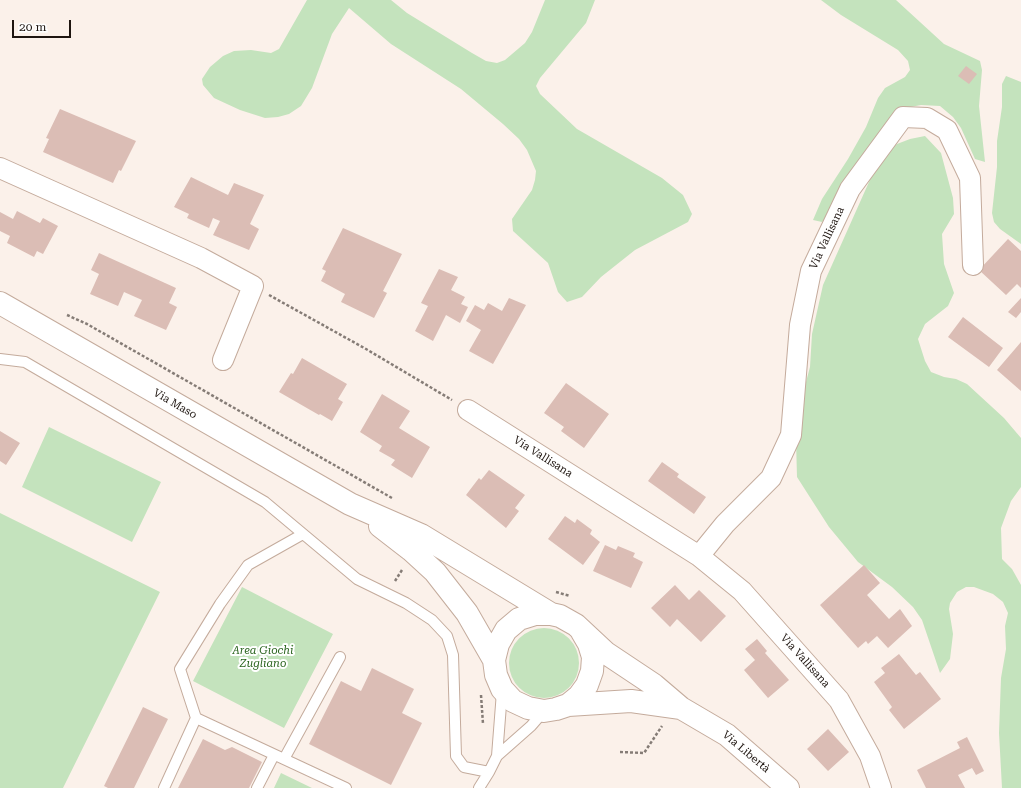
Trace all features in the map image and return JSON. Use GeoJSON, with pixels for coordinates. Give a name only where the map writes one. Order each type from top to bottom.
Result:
{"type":"FeatureCollection","features":[{"type":"Feature","properties":{"kind":"main road","name":"Via Maso"},"geometry":{"type":"LineString","coordinates":[[0,303],[350,504]]}},
{"type":"Feature","properties":{"kind":"main road"},"geometry":{"type":"LineString","coordinates":[[350,504],[421,535],[551,614],[568,620],[582,632],[589,644],[592,658],[592,672],[587,684],[579,696],[568,704],[556,709],[544,711],[523,706],[502,689],[496,675],[494,660],[498,644],[506,630],[519,619],[535,614],[551,614]]}},
{"type":"Feature","properties":{"kind":"main road"},"geometry":{"type":"LineString","coordinates":[[350,504],[412,550],[434,572],[467,613],[494,660]]}},
{"type":"Feature","properties":{"kind":"main road","name":"Via Libertà"},"geometry":{"type":"LineString","coordinates":[[582,632],[606,653],[654,684],[681,708],[727,735],[788,788]]}},
{"type":"Feature","properties":{"kind":"main road","name":"Via Libertà"},"geometry":{"type":"LineString","coordinates":[[568,704],[631,701],[681,708]]}},
{"type":"Feature","properties":{"kind":"street","name":"Via Vallisana"},"geometry":{"type":"LineString","coordinates":[[699,556],[725,524],[771,478],[791,435],[800,325],[811,270],[850,189],[903,117],[927,118],[947,130],[970,178],[973,265]]}},
{"type":"Feature","properties":{"kind":"street"},"geometry":{"type":"LineString","coordinates":[[0,168],[201,258],[253,286],[223,360]]}},
{"type":"Feature","properties":{"kind":"street","name":"Via Vallisana"},"geometry":{"type":"LineString","coordinates":[[468,410],[699,556],[742,591],[839,700],[870,756],[881,788]]}},
{"type":"Feature","properties":{"kind":"lane"},"geometry":{"type":"LineString","coordinates":[[0,358],[25,362],[265,502],[357,580],[406,603],[432,620],[447,636],[452,655],[456,756],[464,767],[489,772]]}},
{"type":"Feature","properties":{"kind":"lane"},"geometry":{"type":"LineString","coordinates":[[164,788],[196,718],[180,669],[220,604],[248,565],[303,534]]}},
{"type":"Feature","properties":{"kind":"lane"},"geometry":{"type":"LineString","coordinates":[[258,788],[279,757],[340,657]]}},
{"type":"Feature","properties":{"kind":"lane"},"geometry":{"type":"LineString","coordinates":[[497,756],[502,689]]}},
{"type":"Feature","properties":{"kind":"lane"},"geometry":{"type":"LineString","coordinates":[[479,788],[497,756],[531,726],[544,711]]}},
{"type":"Feature","properties":{"kind":"lane"},"geometry":{"type":"LineString","coordinates":[[196,718],[346,788]]}},
{"type":"Feature","properties":{"kind":"path"},"geometry":{"type":"LineString","coordinates":[[253,286],[366,349],[468,410]]}},
{"type":"Feature","properties":{"kind":"path"},"geometry":{"type":"LineString","coordinates":[[387,594],[406,564]]}},
{"type":"Feature","properties":{"kind":"path"},"geometry":{"type":"LineString","coordinates":[[620,752],[644,753],[663,724]]}},
{"type":"Feature","properties":{"kind":"green space"},"geometry":{"type":"Polygon","coordinates":[[[307,0],[391,0],[407,13],[472,53],[486,61],[497,63],[505,60],[525,43],[532,32],[545,0],[595,0],[586,23],[540,78],[536,86],[540,94],[577,129],[662,178],[683,195],[692,214],[688,222],[635,250],[601,277],[582,297],[567,302],[558,292],[548,263],[513,231],[512,219],[532,190],[536,171],[527,150],[519,139],[461,89],[391,44],[349,8],[332,34],[312,88],[301,106],[289,114],[265,118],[240,110],[214,98],[203,85],[202,79],[210,67],[223,56],[234,51],[251,50],[271,53],[279,49],[307,0]]]}},
{"type":"Feature","properties":{"kind":"green space"},"geometry":{"type":"Polygon","coordinates":[[[821,0],[896,0],[944,44],[980,61],[982,70],[979,106],[985,162],[975,159],[961,128],[953,117],[940,106],[921,105],[900,109],[885,153],[897,144],[910,139],[925,136],[941,153],[953,198],[954,214],[942,234],[944,264],[954,293],[948,306],[925,324],[918,339],[925,361],[931,372],[944,377],[956,379],[967,384],[1004,418],[1021,438],[1021,487],[1011,501],[1001,528],[1002,559],[1012,569],[1021,585],[1021,788],[1002,788],[999,733],[1001,678],[1006,649],[1005,626],[1008,613],[1003,602],[993,594],[974,587],[966,587],[957,592],[950,603],[949,609],[953,634],[950,659],[940,673],[922,620],[913,607],[892,587],[858,562],[829,527],[797,477],[796,440],[802,397],[810,367],[812,334],[823,285],[873,173],[822,222],[813,220],[822,199],[848,159],[866,127],[878,98],[885,88],[905,77],[910,70],[908,61],[898,50],[841,15],[821,0]]]}},
{"type":"Feature","properties":{"kind":"green space"},"geometry":{"type":"Polygon","coordinates":[[[1006,76],[1021,82],[1021,244],[1000,229],[994,222],[992,213],[997,167],[997,141],[1002,107],[1002,84],[1006,76]]]}},
{"type":"Feature","properties":{"kind":"green space"},"geometry":{"type":"Polygon","coordinates":[[[49,427],[161,482],[132,542],[22,487],[49,427]]]}},
{"type":"Feature","properties":{"kind":"green space"},"geometry":{"type":"Polygon","coordinates":[[[0,513],[160,592],[63,788],[0,788],[0,513]]]}},
{"type":"Feature","properties":{"kind":"green space","name":"Area Giochi Zugliano"},"geometry":{"type":"Polygon","coordinates":[[[242,587],[333,634],[284,728],[193,681],[242,587]]]}},
{"type":"Feature","properties":{"kind":"green space"},"geometry":{"type":"Polygon","coordinates":[[[537,628],[551,628],[564,634],[573,643],[577,649],[579,663],[577,677],[569,688],[558,696],[551,698],[537,698],[530,696],[519,688],[511,677],[509,670],[509,656],[511,649],[519,638],[530,630],[537,628]]]}},
{"type":"Feature","properties":{"kind":"green space"},"geometry":{"type":"Polygon","coordinates":[[[281,773],[312,788],[274,788],[281,773]]]}},
{"type":"Feature","properties":{"kind":"building"},"geometry":{"type":"Polygon","coordinates":[[[966,66],[977,74],[969,84],[958,76],[966,66]]]}},
{"type":"Feature","properties":{"kind":"building"},"geometry":{"type":"Polygon","coordinates":[[[60,109],[136,141],[121,171],[119,170],[113,183],[43,152],[49,139],[46,138],[60,109]]]}},
{"type":"Feature","properties":{"kind":"building"},"geometry":{"type":"Polygon","coordinates":[[[191,177],[228,195],[234,183],[264,195],[250,224],[259,229],[249,250],[213,235],[220,221],[213,218],[209,228],[187,218],[189,214],[174,207],[191,177]]]}},
{"type":"Feature","properties":{"kind":"building"},"geometry":{"type":"Polygon","coordinates":[[[17,211],[40,223],[43,218],[58,226],[43,254],[37,251],[34,257],[7,243],[10,236],[0,231],[0,212],[13,219],[17,211]]]}},
{"type":"Feature","properties":{"kind":"building"},"geometry":{"type":"Polygon","coordinates":[[[343,228],[402,254],[383,291],[387,293],[374,318],[341,302],[345,294],[321,281],[326,271],[322,269],[343,228]]]}},
{"type":"Feature","properties":{"kind":"building"},"geometry":{"type":"Polygon","coordinates":[[[1008,239],[1021,251],[1021,288],[1017,284],[1006,295],[979,270],[1008,239]]]}},
{"type":"Feature","properties":{"kind":"building"},"geometry":{"type":"Polygon","coordinates":[[[99,253],[176,288],[169,303],[177,307],[166,330],[134,316],[142,300],[124,292],[118,306],[90,294],[99,274],[91,270],[99,253]]]}},
{"type":"Feature","properties":{"kind":"building"},"geometry":{"type":"Polygon","coordinates":[[[439,269],[458,277],[451,290],[465,297],[461,304],[468,307],[460,323],[446,315],[433,341],[415,331],[428,306],[421,303],[439,269]]]}},
{"type":"Feature","properties":{"kind":"building"},"geometry":{"type":"Polygon","coordinates":[[[509,298],[526,305],[493,364],[469,351],[481,330],[466,321],[475,305],[484,310],[488,303],[502,311],[509,298]]]}},
{"type":"Feature","properties":{"kind":"building"},"geometry":{"type":"Polygon","coordinates":[[[1021,298],[1021,312],[1016,318],[1008,312],[1021,298]]]}},
{"type":"Feature","properties":{"kind":"building"},"geometry":{"type":"Polygon","coordinates":[[[963,317],[1003,348],[989,367],[948,337],[963,317]]]}},
{"type":"Feature","properties":{"kind":"building"},"geometry":{"type":"Polygon","coordinates":[[[1021,342],[1021,391],[997,370],[1021,342]]]}},
{"type":"Feature","properties":{"kind":"building"},"geometry":{"type":"Polygon","coordinates":[[[302,358],[347,384],[338,399],[343,402],[332,421],[279,392],[291,373],[293,374],[302,358]]]}},
{"type":"Feature","properties":{"kind":"building"},"geometry":{"type":"Polygon","coordinates":[[[566,383],[609,414],[584,448],[561,431],[564,427],[544,413],[566,383]]]}},
{"type":"Feature","properties":{"kind":"building"},"geometry":{"type":"Polygon","coordinates":[[[382,394],[410,411],[399,428],[430,447],[412,478],[391,465],[395,460],[379,451],[382,446],[360,432],[382,394]]]}},
{"type":"Feature","properties":{"kind":"building"},"geometry":{"type":"Polygon","coordinates":[[[0,431],[20,443],[6,465],[0,461],[0,431]]]}},
{"type":"Feature","properties":{"kind":"building"},"geometry":{"type":"Polygon","coordinates":[[[662,462],[679,474],[677,477],[706,497],[694,514],[648,481],[662,462]]]}},
{"type":"Feature","properties":{"kind":"building"},"geometry":{"type":"Polygon","coordinates":[[[489,470],[525,495],[515,508],[519,511],[506,528],[466,495],[479,478],[481,480],[489,470]]]}},
{"type":"Feature","properties":{"kind":"building"},"geometry":{"type":"Polygon","coordinates":[[[565,516],[575,523],[577,519],[592,530],[590,534],[600,542],[583,565],[548,539],[565,516]]]}},
{"type":"Feature","properties":{"kind":"building"},"geometry":{"type":"Polygon","coordinates":[[[605,545],[616,550],[618,546],[635,553],[633,557],[643,562],[631,588],[593,571],[605,545]]]}},
{"type":"Feature","properties":{"kind":"building"},"geometry":{"type":"Polygon","coordinates":[[[864,565],[880,583],[867,595],[889,619],[900,609],[912,626],[888,648],[877,636],[868,644],[866,641],[858,648],[820,605],[864,565]]]}},
{"type":"Feature","properties":{"kind":"building"},"geometry":{"type":"Polygon","coordinates":[[[675,585],[689,600],[699,590],[726,616],[701,642],[677,619],[670,627],[651,608],[675,585]]]}},
{"type":"Feature","properties":{"kind":"building"},"geometry":{"type":"Polygon","coordinates":[[[757,639],[767,651],[765,653],[789,680],[768,698],[744,670],[755,660],[745,649],[757,639]]]}},
{"type":"Feature","properties":{"kind":"building"},"geometry":{"type":"Polygon","coordinates":[[[899,654],[916,675],[920,672],[941,699],[904,729],[889,710],[892,707],[874,682],[885,673],[881,668],[899,654]]]}},
{"type":"Feature","properties":{"kind":"building"},"geometry":{"type":"Polygon","coordinates":[[[372,668],[414,689],[402,713],[422,723],[391,785],[309,744],[341,681],[361,691],[372,668]]]}},
{"type":"Feature","properties":{"kind":"building"},"geometry":{"type":"Polygon","coordinates":[[[143,707],[168,719],[134,788],[108,788],[104,786],[143,707]]]}},
{"type":"Feature","properties":{"kind":"building"},"geometry":{"type":"Polygon","coordinates":[[[828,729],[849,752],[828,771],[807,749],[828,729]]]}},
{"type":"Feature","properties":{"kind":"building"},"geometry":{"type":"Polygon","coordinates":[[[967,737],[984,771],[976,775],[972,768],[958,775],[965,788],[926,788],[917,770],[960,748],[957,742],[967,737]]]}},
{"type":"Feature","properties":{"kind":"building"},"geometry":{"type":"Polygon","coordinates":[[[203,739],[225,750],[232,747],[262,762],[249,788],[178,788],[203,739]]]}}]}
